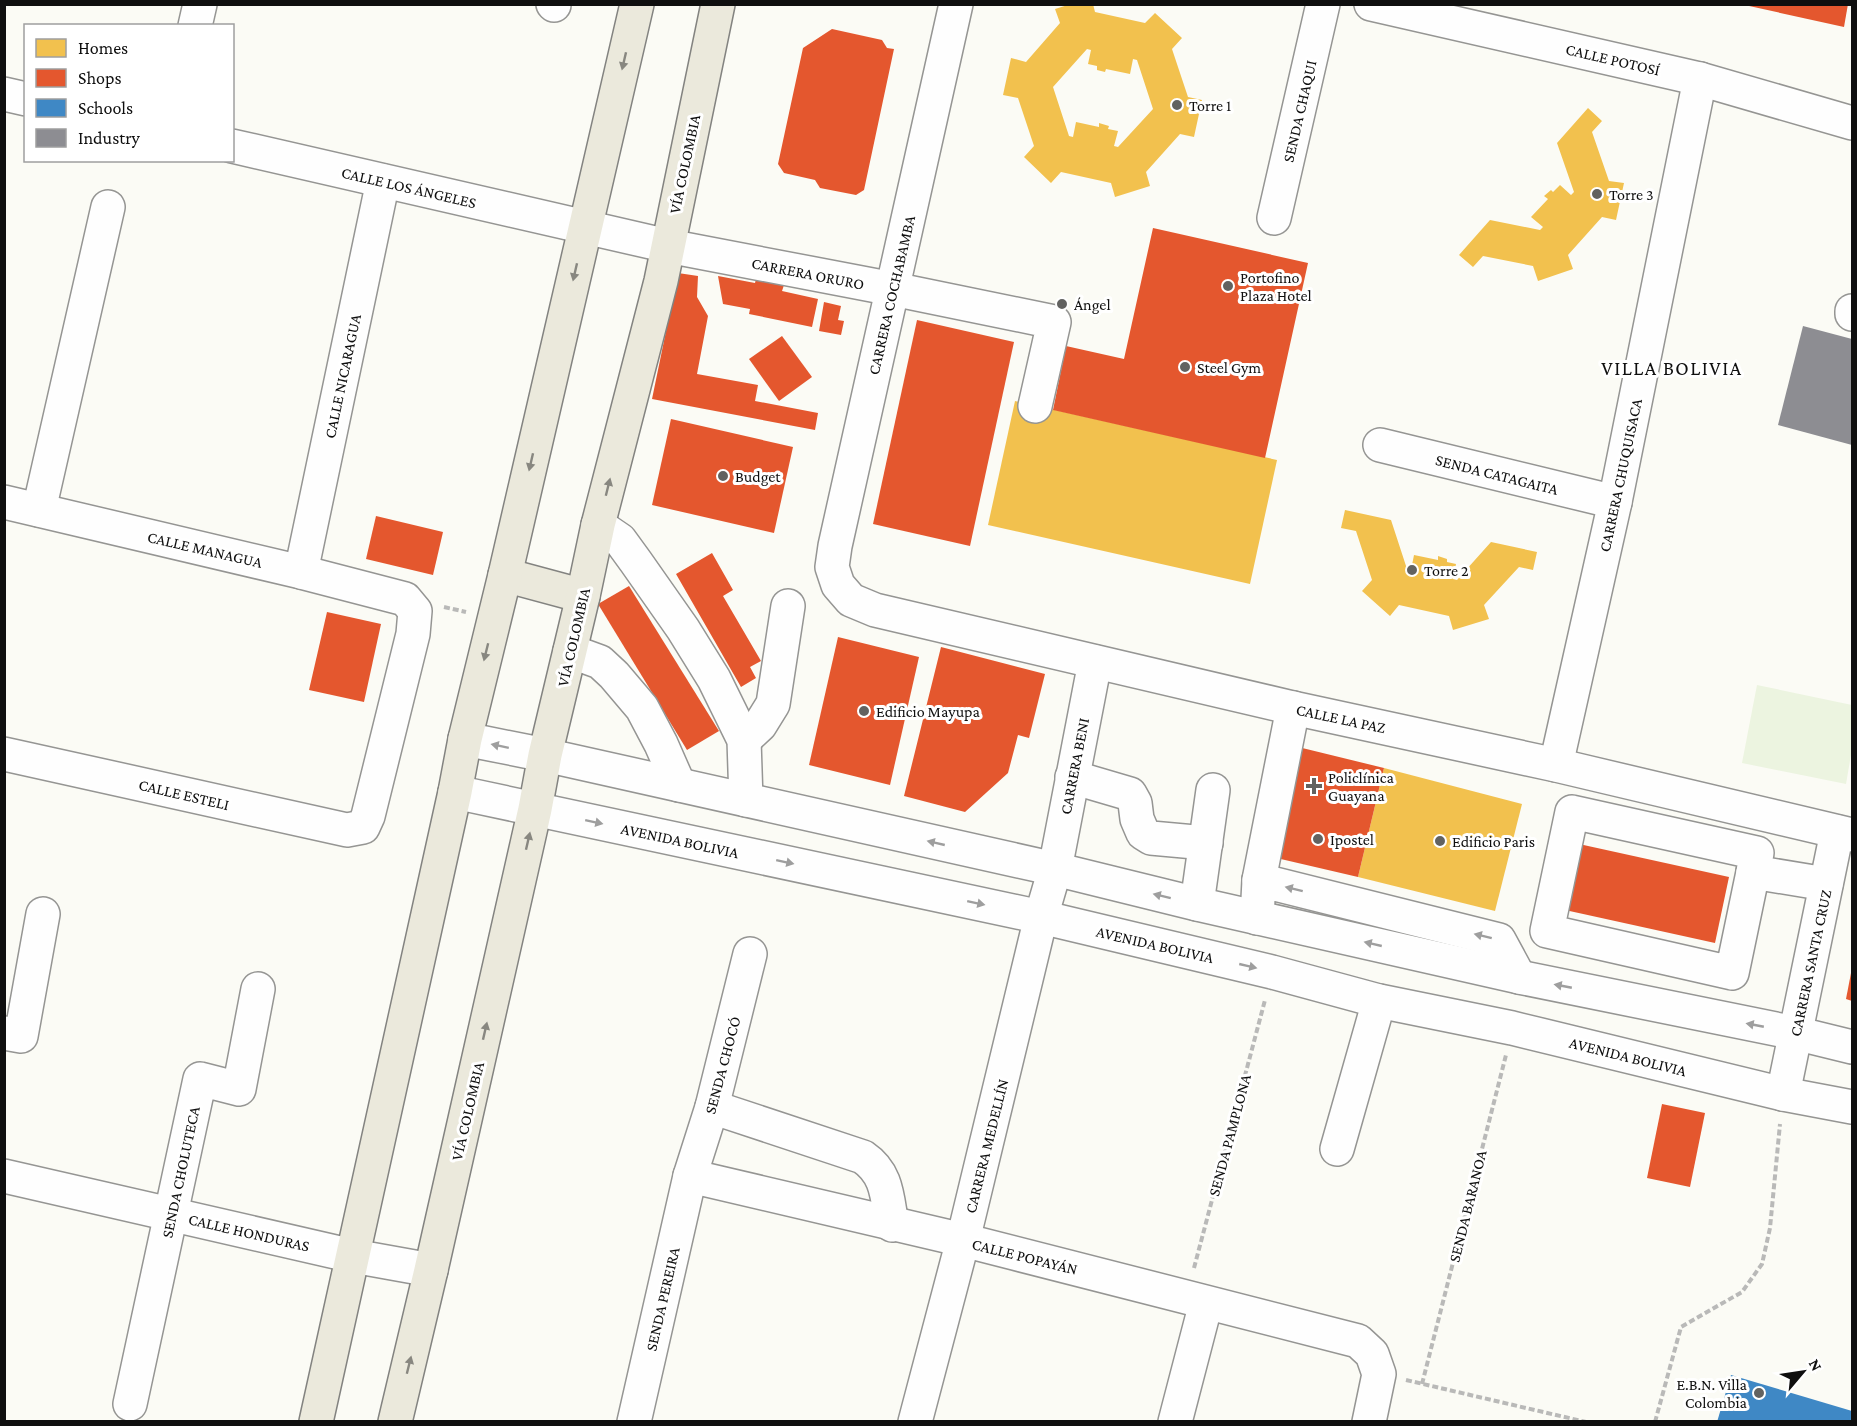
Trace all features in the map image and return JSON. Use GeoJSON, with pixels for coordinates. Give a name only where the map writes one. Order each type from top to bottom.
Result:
{"type":"FeatureCollection","features":[{"type":"Feature","properties":{"kind":"main road"},"geometry":{"type":"LineString","coordinates":[[316,1422],[465,739],[637,4]]}},
{"type":"Feature","properties":{"kind":"main road","name":"VÍA COLOMBIA"},"geometry":{"type":"LineString","coordinates":[[395,1422],[598,525],[661,281],[718,4]]}},
{"type":"Feature","properties":{"kind":"main road"},"geometry":{"type":"LineString","coordinates":[[505,575],[583,596]]}},
{"type":"Feature","properties":{"kind":"street"},"geometry":{"type":"LineString","coordinates":[[195,24],[200,4]]}},
{"type":"Feature","properties":{"kind":"street","name":"CARRERA COCHABAMBA"},"geometry":{"type":"LineString","coordinates":[[838,585],[832,567],[837,535],[956,4]]}},
{"type":"Feature","properties":{"kind":"street","name":"SENDA CHAQUI"},"geometry":{"type":"LineString","coordinates":[[1274,218],[1323,4]]}},
{"type":"Feature","properties":{"kind":"street","name":"CALLE POTOSÍ"},"geometry":{"type":"LineString","coordinates":[[1371,4],[1700,79],[1852,123]]}},
{"type":"Feature","properties":{"kind":"street","name":"CARRERA CHUQUISACA"},"geometry":{"type":"LineString","coordinates":[[1556,765],[1615,502],[1700,79]]}},
{"type":"Feature","properties":{"kind":"street"},"geometry":{"type":"LineString","coordinates":[[4,94],[24,99]]}},
{"type":"Feature","properties":{"kind":"street","name":"CALLE LOS ÁNGELES"},"geometry":{"type":"LineString","coordinates":[[234,146],[668,246]]}},
{"type":"Feature","properties":{"kind":"street","name":"CALLE NICARAGUA"},"geometry":{"type":"LineString","coordinates":[[301,572],[383,181]]}},
{"type":"Feature","properties":{"kind":"street"},"geometry":{"type":"LineString","coordinates":[[39,510],[108,207]]}},
{"type":"Feature","properties":{"kind":"street","name":"CARRERA ORURO"},"geometry":{"type":"LineString","coordinates":[[668,246],[1054,322],[1035,406]]}},
{"type":"Feature","properties":{"kind":"street","name":"SENDA CATAGAITA"},"geometry":{"type":"LineString","coordinates":[[1380,445],[1615,502]]}},
{"type":"Feature","properties":{"kind":"street","name":"CALLE MANAGUA"},"geometry":{"type":"LineString","coordinates":[[4,502],[405,599]]}},
{"type":"Feature","properties":{"kind":"street"},"geometry":{"type":"LineString","coordinates":[[598,525],[620,540],[683,629],[714,679],[744,740],[746,800]]}},
{"type":"Feature","properties":{"kind":"street","name":"CALLE LA PAZ"},"geometry":{"type":"LineString","coordinates":[[838,585],[851,600],[875,610],[1293,708],[1556,765],[1845,834]]}},
{"type":"Feature","properties":{"kind":"street","name":"CALLE ESTELI"},"geometry":{"type":"LineString","coordinates":[[4,754],[347,830],[363,827],[368,816],[413,634],[415,611],[405,599]]}},
{"type":"Feature","properties":{"kind":"street"},"geometry":{"type":"LineString","coordinates":[[744,740],[760,725],[772,704],[788,606]]}},
{"type":"Feature","properties":{"kind":"street"},"geometry":{"type":"LineString","coordinates":[[570,651],[600,662],[642,708],[679,785]]}},
{"type":"Feature","properties":{"kind":"street","name":"CARRERA BENI"},"geometry":{"type":"LineString","coordinates":[[1055,869],[1095,662]]}},
{"type":"Feature","properties":{"kind":"street"},"geometry":{"type":"LineString","coordinates":[[1257,918],[1259,880],[1293,708]]}},
{"type":"Feature","properties":{"kind":"street"},"geometry":{"type":"LineString","coordinates":[[465,739],[1055,869],[1257,918],[1519,977],[1795,1033],[1852,1047]]}},
{"type":"Feature","properties":{"kind":"street"},"geometry":{"type":"LineString","coordinates":[[1072,777],[1130,794],[1135,803],[1139,826],[1143,833],[1151,838],[1206,843]]}},
{"type":"Feature","properties":{"kind":"street"},"geometry":{"type":"LineString","coordinates":[[1197,904],[1214,790]]}},
{"type":"Feature","properties":{"kind":"street","name":"AVENIDA BOLIVIA"},"geometry":{"type":"LineString","coordinates":[[455,792],[1041,917],[1272,972],[1379,1001],[1512,1029],[1783,1094],[1852,1107]]}},
{"type":"Feature","properties":{"kind":"street"},"geometry":{"type":"LineString","coordinates":[[1572,812],[1758,853],[1753,872],[1732,973],[1547,931],[1572,812]]}},
{"type":"Feature","properties":{"kind":"street","name":"CARRERA SANTA CRUZ"},"geometry":{"type":"LineString","coordinates":[[1783,1094],[1826,884],[1845,834]]}},
{"type":"Feature","properties":{"kind":"street","name":"CARRERA MEDELLÍN"},"geometry":{"type":"LineString","coordinates":[[915,1422],[963,1240],[1041,917],[1055,869]]}},
{"type":"Feature","properties":{"kind":"street"},"geometry":{"type":"LineString","coordinates":[[1753,872],[1826,884]]}},
{"type":"Feature","properties":{"kind":"street"},"geometry":{"type":"LineString","coordinates":[[1259,880],[1499,940],[1519,977]]}},
{"type":"Feature","properties":{"kind":"street"},"geometry":{"type":"LineString","coordinates":[[4,1033],[21,1036],[43,914]]}},
{"type":"Feature","properties":{"kind":"street","name":"SENDA CHOCÓ"},"geometry":{"type":"LineString","coordinates":[[690,1176],[712,1107],[750,954]]}},
{"type":"Feature","properties":{"kind":"street","name":"SENDA CHOLUTECA"},"geometry":{"type":"LineString","coordinates":[[130,1404],[200,1079],[239,1089],[258,988]]}},
{"type":"Feature","properties":{"kind":"street"},"geometry":{"type":"LineString","coordinates":[[1337,1149],[1379,1001]]}},
{"type":"Feature","properties":{"kind":"street"},"geometry":{"type":"LineString","coordinates":[[712,1107],[863,1157],[874,1165],[884,1182],[892,1225]]}},
{"type":"Feature","properties":{"kind":"street","name":"CALLE HONDURAS"},"geometry":{"type":"LineString","coordinates":[[4,1176],[352,1256]]}},
{"type":"Feature","properties":{"kind":"street","name":"CALLE POPAYÁN"},"geometry":{"type":"LineString","coordinates":[[690,1176],[963,1240],[1358,1341],[1372,1354],[1379,1374]]}},
{"type":"Feature","properties":{"kind":"street","name":"SENDA PEREIRA"},"geometry":{"type":"LineString","coordinates":[[633,1422],[690,1176]]}},
{"type":"Feature","properties":{"kind":"street"},"geometry":{"type":"LineString","coordinates":[[352,1256],[431,1270]]}},
{"type":"Feature","properties":{"kind":"street"},"geometry":{"type":"LineString","coordinates":[[1175,1422],[1196,1300]]}},
{"type":"Feature","properties":{"kind":"street"},"geometry":{"type":"LineString","coordinates":[[1369,1422],[1379,1374]]}},
{"type":"Feature","properties":{"kind":"path"},"geometry":{"type":"LineString","coordinates":[[405,599],[494,618]]}},
{"type":"Feature","properties":{"kind":"path","name":"SENDA PAMPLONA"},"geometry":{"type":"LineString","coordinates":[[1196,1300],[1272,972]]}},
{"type":"Feature","properties":{"kind":"path","name":"SENDA BARANOA"},"geometry":{"type":"LineString","coordinates":[[1422,1384],[1512,1029]]}},
{"type":"Feature","properties":{"kind":"path"},"geometry":{"type":"LineString","coordinates":[[1655,1422],[1681,1327],[1742,1292],[1762,1264],[1770,1228],[1783,1094]]}},
{"type":"Feature","properties":{"kind":"path"},"geometry":{"type":"LineString","coordinates":[[1379,1374],[1586,1422]]}},
{"type":"Feature","properties":{"kind":"green space"},"geometry":{"type":"Polygon","coordinates":[[[1757,685],[1852,705],[1852,749],[1846,784],[1742,763],[1757,685]]]}},
{"type":"Feature","properties":{"kind":"building: Homes","name":"Torre 1"},"geometry":{"type":"Polygon","coordinates":[[[1071,4],[1093,4],[1095,12],[1145,23],[1155,13],[1182,38],[1172,49],[1188,97],[1202,100],[1194,137],[1180,134],[1146,172],[1150,186],[1115,197],[1111,183],[1061,172],[1051,183],[1024,157],[1034,146],[1018,98],[1003,95],[1011,58],[1026,62],[1060,23],[1055,9],[1071,4]],[[1087,49],[1053,87],[1069,136],[1073,137],[1076,122],[1099,127],[1099,123],[1109,126],[1108,129],[1118,131],[1114,146],[1118,147],[1153,109],[1137,60],[1133,59],[1130,74],[1106,69],[1105,72],[1097,70],[1097,66],[1088,64],[1091,50],[1087,49]]]}},
{"type":"Feature","properties":{"kind":"building: Homes","name":"Torre 3"},"geometry":{"type":"Polygon","coordinates":[[[1588,108],[1602,121],[1592,132],[1609,181],[1624,183],[1616,220],[1602,217],[1568,255],[1573,269],[1538,281],[1533,266],[1483,256],[1473,267],[1459,255],[1490,220],[1540,230],[1543,227],[1531,217],[1548,199],[1544,196],[1551,190],[1553,192],[1560,185],[1571,195],[1574,192],[1557,143],[1588,108]]]}},
{"type":"Feature","properties":{"kind":"building: Homes"},"geometry":{"type":"Polygon","coordinates":[[[1015,401],[1277,460],[1250,584],[988,525],[1015,401]]]}},
{"type":"Feature","properties":{"kind":"building: Homes","name":"Torre 2"},"geometry":{"type":"Polygon","coordinates":[[[1345,510],[1391,520],[1407,569],[1411,570],[1414,555],[1438,560],[1438,556],[1447,559],[1447,562],[1456,564],[1453,579],[1457,580],[1491,542],[1537,552],[1533,570],[1519,567],[1484,605],[1489,619],[1453,630],[1449,616],[1399,605],[1390,616],[1362,591],[1372,580],[1356,531],[1341,528],[1345,510]]]}},
{"type":"Feature","properties":{"kind":"building: Homes","name":"Edificio Paris"},"geometry":{"type":"Polygon","coordinates":[[[1384,768],[1522,804],[1495,911],[1358,877],[1384,768]]]}},
{"type":"Feature","properties":{"kind":"building: Shops"},"geometry":{"type":"Polygon","coordinates":[[[1740,4],[1848,4],[1844,27],[1740,4]]]}},
{"type":"Feature","properties":{"kind":"building: Shops"},"geometry":{"type":"Polygon","coordinates":[[[832,29],[882,40],[887,48],[894,49],[864,190],[856,195],[820,188],[815,180],[784,173],[778,164],[803,48],[832,29]]]}},
{"type":"Feature","properties":{"kind":"building: Shops"},"geometry":{"type":"Polygon","coordinates":[[[1153,228],[1308,263],[1265,458],[1053,410],[1066,346],[1124,359],[1153,228]]]}},
{"type":"Feature","properties":{"kind":"building: Shops"},"geometry":{"type":"Polygon","coordinates":[[[678,273],[698,276],[697,297],[708,316],[697,374],[758,385],[755,401],[818,413],[815,430],[652,399],[678,273]]]}},
{"type":"Feature","properties":{"kind":"building: Shops"},"geometry":{"type":"Polygon","coordinates":[[[718,276],[755,283],[756,279],[784,285],[782,291],[818,299],[812,327],[749,314],[750,309],[723,304],[718,276]]]}},
{"type":"Feature","properties":{"kind":"building: Shops"},"geometry":{"type":"Polygon","coordinates":[[[824,302],[841,306],[838,320],[844,321],[841,335],[819,331],[824,302]]]}},
{"type":"Feature","properties":{"kind":"building: Shops"},"geometry":{"type":"Polygon","coordinates":[[[917,320],[1014,342],[970,546],[873,524],[917,320]]]}},
{"type":"Feature","properties":{"kind":"building: Shops"},"geometry":{"type":"Polygon","coordinates":[[[782,336],[812,377],[779,401],[749,359],[782,336]]]}},
{"type":"Feature","properties":{"kind":"building: Shops","name":"Budget"},"geometry":{"type":"Polygon","coordinates":[[[671,419],[793,447],[774,533],[652,505],[671,419]]]}},
{"type":"Feature","properties":{"kind":"building: Shops"},"geometry":{"type":"Polygon","coordinates":[[[376,516],[443,532],[433,575],[366,559],[376,516]]]}},
{"type":"Feature","properties":{"kind":"building: Shops"},"geometry":{"type":"Polygon","coordinates":[[[712,553],[733,590],[723,596],[761,661],[750,667],[756,678],[741,687],[676,574],[712,553]]]}},
{"type":"Feature","properties":{"kind":"building: Shops"},"geometry":{"type":"Polygon","coordinates":[[[629,586],[719,731],[687,750],[598,604],[629,586]]]}},
{"type":"Feature","properties":{"kind":"building: Shops"},"geometry":{"type":"Polygon","coordinates":[[[327,612],[381,624],[364,702],[309,690],[327,612]]]}},
{"type":"Feature","properties":{"kind":"building: Shops","name":"Edificio Mayupa"},"geometry":{"type":"Polygon","coordinates":[[[838,637],[919,657],[890,785],[809,765],[838,637]]]}},
{"type":"Feature","properties":{"kind":"building: Shops"},"geometry":{"type":"Polygon","coordinates":[[[941,647],[1045,674],[1029,738],[1018,735],[1008,773],[965,812],[904,796],[941,647]]]}},
{"type":"Feature","properties":{"kind":"building: Shops"},"geometry":{"type":"Polygon","coordinates":[[[1290,745],[1384,768],[1358,877],[1264,855],[1290,745]]]}},
{"type":"Feature","properties":{"kind":"building: Shops"},"geometry":{"type":"Polygon","coordinates":[[[1579,844],[1729,877],[1715,943],[1565,910],[1579,844]]]}},
{"type":"Feature","properties":{"kind":"building: Shops"},"geometry":{"type":"Polygon","coordinates":[[[1852,973],[1852,1001],[1846,999],[1852,973]]]}},
{"type":"Feature","properties":{"kind":"building: Shops"},"geometry":{"type":"Polygon","coordinates":[[[1662,1104],[1705,1113],[1690,1187],[1647,1178],[1662,1104]]]}},
{"type":"Feature","properties":{"kind":"building: Schools","name":"E.B.N. Villa Colombia"},"geometry":{"type":"Polygon","coordinates":[[[1731,1375],[1852,1411],[1852,1422],[1717,1422],[1731,1375]]]}},
{"type":"Feature","properties":{"kind":"building: Industry"},"geometry":{"type":"Polygon","coordinates":[[[1803,326],[1852,339],[1852,445],[1778,425],[1803,326]]]}},
{"type":"Feature","properties":{"kind":"place","name":"Torre 1"},"geometry":{"type":"Point","coordinates":[1177,105]}},
{"type":"Feature","properties":{"kind":"place","name":"Torre 3"},"geometry":{"type":"Point","coordinates":[1597,194]}},
{"type":"Feature","properties":{"kind":"place","name":"Portofino Plaza Hotel"},"geometry":{"type":"Point","coordinates":[1228,286]}},
{"type":"Feature","properties":{"kind":"place","name":"Ángel"},"geometry":{"type":"Point","coordinates":[1062,304]}},
{"type":"Feature","properties":{"kind":"place","name":"Steel Gym"},"geometry":{"type":"Point","coordinates":[1185,367]}},
{"type":"Feature","properties":{"kind":"place","name":"Budget"},"geometry":{"type":"Point","coordinates":[723,476]}},
{"type":"Feature","properties":{"kind":"place","name":"Torre 2"},"geometry":{"type":"Point","coordinates":[1412,570]}},
{"type":"Feature","properties":{"kind":"place","name":"Edificio Mayupa"},"geometry":{"type":"Point","coordinates":[864,711]}},
{"type":"Feature","properties":{"kind":"place","name":"Policlínica Guayana"},"geometry":{"type":"Point","coordinates":[1314,786]}},
{"type":"Feature","properties":{"kind":"place","name":"Ipostel"},"geometry":{"type":"Point","coordinates":[1318,839]}},
{"type":"Feature","properties":{"kind":"place","name":"Edificio Paris"},"geometry":{"type":"Point","coordinates":[1440,841]}},
{"type":"Feature","properties":{"kind":"place","name":"E.B.N. Villa Colombia"},"geometry":{"type":"Point","coordinates":[1759,1393]}},
{"type":"Feature","properties":{"kind":"district","name":"VILLA BOLIVIA"},"geometry":{"type":"Point","coordinates":[1672,368]}}]}
